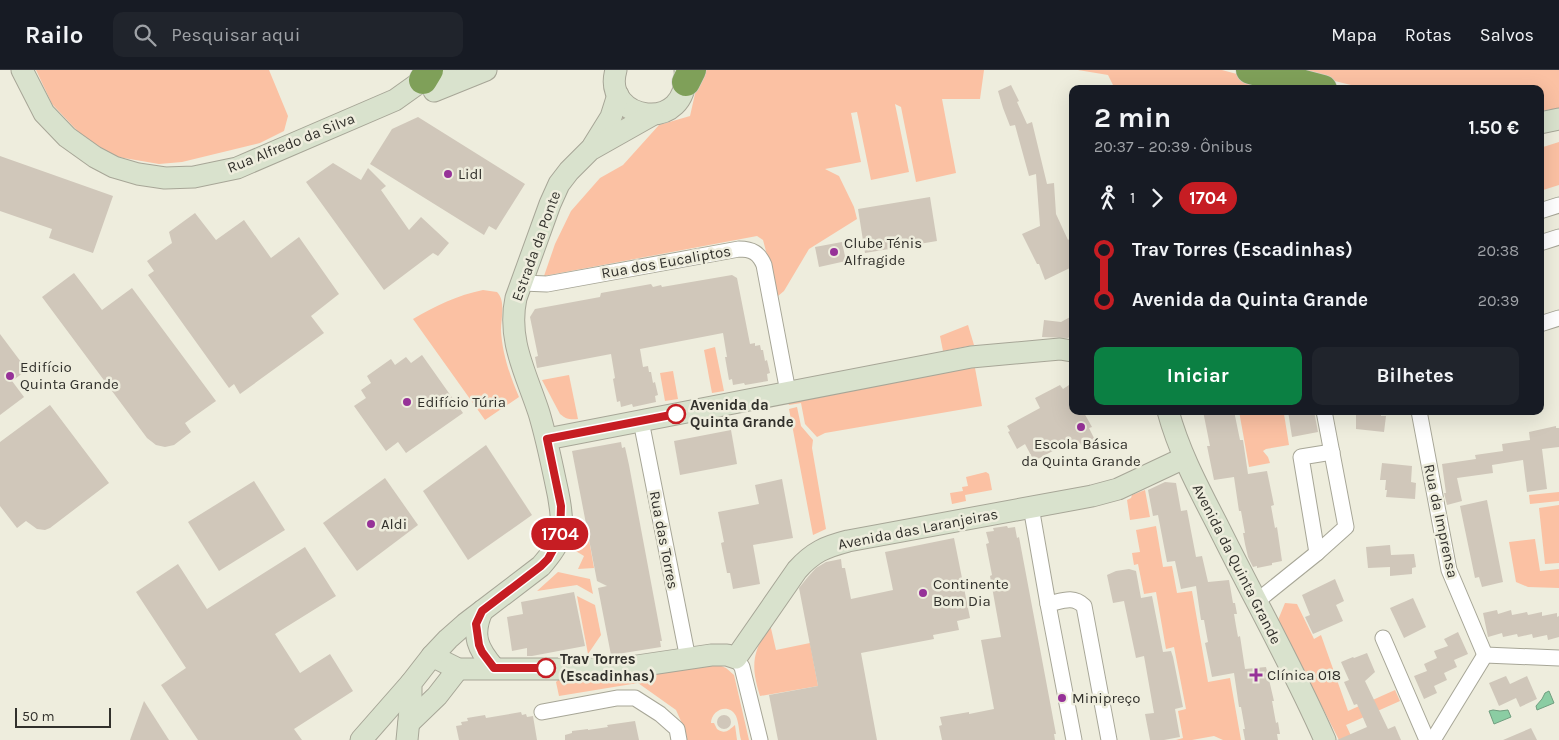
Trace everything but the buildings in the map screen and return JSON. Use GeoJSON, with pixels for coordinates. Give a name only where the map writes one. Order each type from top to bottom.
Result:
{"type":"FeatureCollection","features":[{"type":"Feature","properties":{"kind":"highway"},"geometry":{"type":"LineString","coordinates":[[1250,70],[1308,85]]}},
{"type":"Feature","properties":{"kind":"street","name":"Rua Alfredo da Silva"},"geometry":{"type":"LineString","coordinates":[[22,70],[44,113],[67,137],[114,167],[138,174],[165,178],[194,177],[237,168],[395,100],[430,92],[486,70]]}},
{"type":"Feature","properties":{"kind":"street","name":"Rua Alfredo da Silva"},"geometry":{"type":"LineString","coordinates":[[395,100],[426,75],[449,70]]}},
{"type":"Feature","properties":{"kind":"street"},"geometry":{"type":"LineString","coordinates":[[614,71],[614,84],[624,103],[632,110],[652,115]]}},
{"type":"Feature","properties":{"kind":"street","name":"Estrada da Ponte"},"geometry":{"type":"LineString","coordinates":[[590,150],[652,115],[662,113],[675,104],[684,92],[688,74]]}},
{"type":"Feature","properties":{"kind":"street","name":"Estrada da Ponte"},"geometry":{"type":"LineString","coordinates":[[547,439],[519,360],[515,340],[513,311],[555,192],[569,172],[590,150],[611,117],[618,94]]}},
{"type":"Feature","properties":{"kind":"street"},"geometry":{"type":"LineString","coordinates":[[1544,122],[1559,119]]}},
{"type":"Feature","properties":{"kind":"street"},"geometry":{"type":"LineString","coordinates":[[1544,210],[1559,204]]}},
{"type":"Feature","properties":{"kind":"street"},"geometry":{"type":"LineString","coordinates":[[1544,242],[1559,237]]}},
{"type":"Feature","properties":{"kind":"street","name":"Rua dos Eucaliptos"},"geometry":{"type":"LineString","coordinates":[[522,283],[547,284],[739,249],[752,250],[761,258],[764,265],[788,392]]}},
{"type":"Feature","properties":{"kind":"street"},"geometry":{"type":"LineString","coordinates":[[1544,323],[1559,318]]}},
{"type":"Feature","properties":{"kind":"street"},"geometry":{"type":"LineString","coordinates":[[360,740],[448,639],[548,559],[560,537],[561,506],[547,439],[971,357],[1068,348]]}},
{"type":"Feature","properties":{"kind":"street","name":"Avenida da Quinta Grande"},"geometry":{"type":"LineString","coordinates":[[1169,415],[1184,458],[1326,740]]}},
{"type":"Feature","properties":{"kind":"street"},"geometry":{"type":"LineString","coordinates":[[1256,602],[1346,527],[1325,415]]}},
{"type":"Feature","properties":{"kind":"street","name":"Rua da Imprensa"},"geometry":{"type":"LineString","coordinates":[[1420,415],[1450,570],[1485,655]]}},
{"type":"Feature","properties":{"kind":"street","name":"Rua das Torres"},"geometry":{"type":"LineString","coordinates":[[641,421],[688,659]]}},
{"type":"Feature","properties":{"kind":"street"},"geometry":{"type":"LineString","coordinates":[[1317,553],[1301,457],[1332,452]]}},
{"type":"Feature","properties":{"kind":"street","name":"Avenida das Laranjeiras"},"geometry":{"type":"LineString","coordinates":[[736,658],[805,560],[827,546],[1118,489],[1184,458]]}},
{"type":"Feature","properties":{"kind":"street"},"geometry":{"type":"LineString","coordinates":[[1030,507],[1074,740]]}},
{"type":"Feature","properties":{"kind":"street"},"geometry":{"type":"LineString","coordinates":[[1048,604],[1072,599],[1084,606],[1109,740]]}},
{"type":"Feature","properties":{"kind":"street"},"geometry":{"type":"LineString","coordinates":[[482,611],[476,624],[479,645],[494,668]]}},
{"type":"Feature","properties":{"kind":"street"},"geometry":{"type":"LineString","coordinates":[[1383,638],[1427,740]]}},
{"type":"Feature","properties":{"kind":"street"},"geometry":{"type":"LineString","coordinates":[[432,656],[458,669],[615,668],[720,654],[736,658],[742,667],[760,740]]}},
{"type":"Feature","properties":{"kind":"street"},"geometry":{"type":"LineString","coordinates":[[1433,740],[1485,655],[1559,658]]}},
{"type":"Feature","properties":{"kind":"street"},"geometry":{"type":"LineString","coordinates":[[408,732],[458,669]]}},
{"type":"Feature","properties":{"kind":"street"},"geometry":{"type":"LineString","coordinates":[[408,732],[411,683]]}},
{"type":"Feature","properties":{"kind":"street"},"geometry":{"type":"LineString","coordinates":[[542,712],[617,698],[635,698],[660,714],[677,729],[679,740]]}},
{"type":"Feature","properties":{"kind":"shaded area"},"geometry":{"type":"Polygon","coordinates":[[[36,70],[269,70],[288,116],[284,131],[260,143],[182,162],[159,164],[118,157],[86,140],[52,104],[36,70]]]}},
{"type":"Feature","properties":{"kind":"shaded area"},"geometry":{"type":"Polygon","coordinates":[[[703,70],[984,70],[980,99],[942,99],[956,173],[916,182],[901,107],[895,104],[909,172],[871,180],[857,112],[851,113],[861,162],[825,169],[839,176],[854,207],[857,219],[809,249],[784,291],[778,296],[763,240],[757,236],[544,276],[555,244],[571,211],[600,178],[623,165],[659,125],[690,116],[697,85],[703,70]]]}},
{"type":"Feature","properties":{"kind":"shaded area"},"geometry":{"type":"Polygon","coordinates":[[[1078,70],[1222,70],[1277,85],[1113,85],[1108,75],[1078,70]]]}},
{"type":"Feature","properties":{"kind":"shaded area"},"geometry":{"type":"Polygon","coordinates":[[[1290,70],[1559,70],[1559,108],[1544,110],[1544,85],[1351,85],[1290,70]]]}},
{"type":"Feature","properties":{"kind":"shaded area"},"geometry":{"type":"Polygon","coordinates":[[[1559,142],[1559,185],[1544,190],[1544,147],[1559,142]]]}},
{"type":"Feature","properties":{"kind":"shaded area"},"geometry":{"type":"Polygon","coordinates":[[[483,290],[497,292],[500,296],[503,347],[519,397],[485,420],[413,319],[447,302],[483,290]]]}},
{"type":"Feature","properties":{"kind":"shaded area"},"geometry":{"type":"Polygon","coordinates":[[[968,325],[974,345],[943,351],[940,336],[968,325]]]}},
{"type":"Feature","properties":{"kind":"shaded area"},"geometry":{"type":"Polygon","coordinates":[[[715,347],[724,391],[712,393],[704,350],[715,347]]]}},
{"type":"Feature","properties":{"kind":"shaded area"},"geometry":{"type":"Polygon","coordinates":[[[975,368],[982,406],[825,433],[817,437],[805,424],[801,403],[789,405],[788,403],[964,369],[975,368]]]}},
{"type":"Feature","properties":{"kind":"shaded area"},"geometry":{"type":"Polygon","coordinates":[[[673,371],[678,399],[665,401],[660,373],[673,371]]]}},
{"type":"Feature","properties":{"kind":"shaded area"},"geometry":{"type":"Polygon","coordinates":[[[569,375],[578,419],[568,419],[560,414],[542,380],[569,375]]]}},
{"type":"Feature","properties":{"kind":"shaded area"},"geometry":{"type":"Polygon","coordinates":[[[797,407],[801,426],[813,440],[812,448],[826,529],[813,535],[789,409],[797,407]]]}},
{"type":"Feature","properties":{"kind":"shaded area"},"geometry":{"type":"Polygon","coordinates":[[[1240,415],[1284,415],[1289,445],[1266,449],[1263,451],[1270,463],[1249,467],[1240,415]]]}},
{"type":"Feature","properties":{"kind":"shaded area"},"geometry":{"type":"Polygon","coordinates":[[[986,472],[989,474],[992,490],[965,495],[966,501],[952,504],[950,493],[963,491],[962,487],[968,486],[966,477],[986,472]]]}},
{"type":"Feature","properties":{"kind":"shaded area"},"geometry":{"type":"Polygon","coordinates":[[[1145,490],[1150,517],[1130,520],[1127,500],[1132,495],[1145,490]]]}},
{"type":"Feature","properties":{"kind":"shaded area"},"geometry":{"type":"Polygon","coordinates":[[[1559,492],[1559,501],[1530,504],[1529,495],[1559,492]]]}},
{"type":"Feature","properties":{"kind":"shaded area"},"geometry":{"type":"Polygon","coordinates":[[[1559,505],[1559,563],[1545,564],[1539,508],[1559,505]]]}},
{"type":"Feature","properties":{"kind":"shaded area"},"geometry":{"type":"Polygon","coordinates":[[[1156,526],[1163,567],[1172,566],[1177,593],[1192,591],[1208,682],[1230,678],[1241,740],[1223,740],[1214,736],[1192,740],[1176,740],[1183,738],[1178,711],[1186,709],[1174,647],[1166,649],[1156,592],[1144,594],[1138,564],[1134,565],[1132,553],[1140,552],[1136,530],[1156,526]]]}},
{"type":"Feature","properties":{"kind":"shaded area"},"geometry":{"type":"Polygon","coordinates":[[[588,534],[594,568],[578,569],[584,556],[574,550],[575,536],[588,534]]]}},
{"type":"Feature","properties":{"kind":"shaded area"},"geometry":{"type":"Polygon","coordinates":[[[1535,539],[1540,571],[1559,569],[1559,588],[1528,587],[1516,582],[1509,542],[1535,539]]]}},
{"type":"Feature","properties":{"kind":"shaded area"},"geometry":{"type":"Polygon","coordinates":[[[558,572],[590,579],[593,594],[577,585],[537,591],[558,572]]]}},
{"type":"Feature","properties":{"kind":"shaded area"},"geometry":{"type":"Polygon","coordinates":[[[577,596],[595,605],[601,635],[588,654],[577,596]]]}},
{"type":"Feature","properties":{"kind":"shaded area"},"geometry":{"type":"Polygon","coordinates":[[[1285,603],[1297,604],[1314,639],[1321,635],[1348,711],[1395,690],[1400,701],[1346,725],[1353,740],[1339,740],[1278,620],[1285,603]]]}},
{"type":"Feature","properties":{"kind":"shaded area"},"geometry":{"type":"Polygon","coordinates":[[[770,624],[776,650],[810,643],[818,686],[760,696],[755,675],[755,658],[770,624]]]}},
{"type":"Feature","properties":{"kind":"shaded area"},"geometry":{"type":"Polygon","coordinates":[[[719,665],[734,675],[749,740],[741,740],[736,716],[729,709],[717,711],[711,723],[714,723],[717,729],[722,732],[735,725],[737,740],[687,740],[685,730],[676,710],[638,683],[559,696],[556,682],[559,679],[719,665]]]}},
{"type":"Feature","properties":{"kind":"shaded area"},"geometry":{"type":"Polygon","coordinates":[[[1549,691],[1554,703],[1537,710],[1536,706],[1545,693],[1549,691]]]}},
{"type":"Feature","properties":{"kind":"shaded area"},"geometry":{"type":"Polygon","coordinates":[[[1508,710],[1511,717],[1494,724],[1489,711],[1508,710]]]}},
{"type":"Feature","properties":{"kind":"bus line","name":"1704"},"geometry":{"type":"LineString","coordinates":[[546,668],[494,668],[479,645],[476,624],[482,611],[512,590],[548,559],[560,537],[561,506],[547,439],[676,414]]}},
{"type":"Feature","properties":{"kind":"place","name":"Lidl"},"geometry":{"type":"Point","coordinates":[448,174]}},
{"type":"Feature","properties":{"kind":"place","name":"Clube Ténis Alfragide"},"geometry":{"type":"Point","coordinates":[834,252]}},
{"type":"Feature","properties":{"kind":"place","name":"Edifício Quinta Grande"},"geometry":{"type":"Point","coordinates":[10,376]}},
{"type":"Feature","properties":{"kind":"place","name":"Edifício Túria"},"geometry":{"type":"Point","coordinates":[407,402]}},
{"type":"Feature","properties":{"kind":"place","name":"Avenida da Quinta Grande"},"geometry":{"type":"Point","coordinates":[676,414]}},
{"type":"Feature","properties":{"kind":"place","name":"Escola Básica da Quinta Grande"},"geometry":{"type":"Point","coordinates":[1081,427]}},
{"type":"Feature","properties":{"kind":"place","name":"Aldi"},"geometry":{"type":"Point","coordinates":[371,524]}},
{"type":"Feature","properties":{"kind":"place","name":"Continente Bom Dia"},"geometry":{"type":"Point","coordinates":[923,593]}},
{"type":"Feature","properties":{"kind":"place","name":"Trav Torres (Escadinhas)"},"geometry":{"type":"Point","coordinates":[546,668]}},
{"type":"Feature","properties":{"kind":"place","name":"Clínica 018"},"geometry":{"type":"Point","coordinates":[1256,675]}},
{"type":"Feature","properties":{"kind":"place","name":"Minipreço"},"geometry":{"type":"Point","coordinates":[1062,698]}}]}
